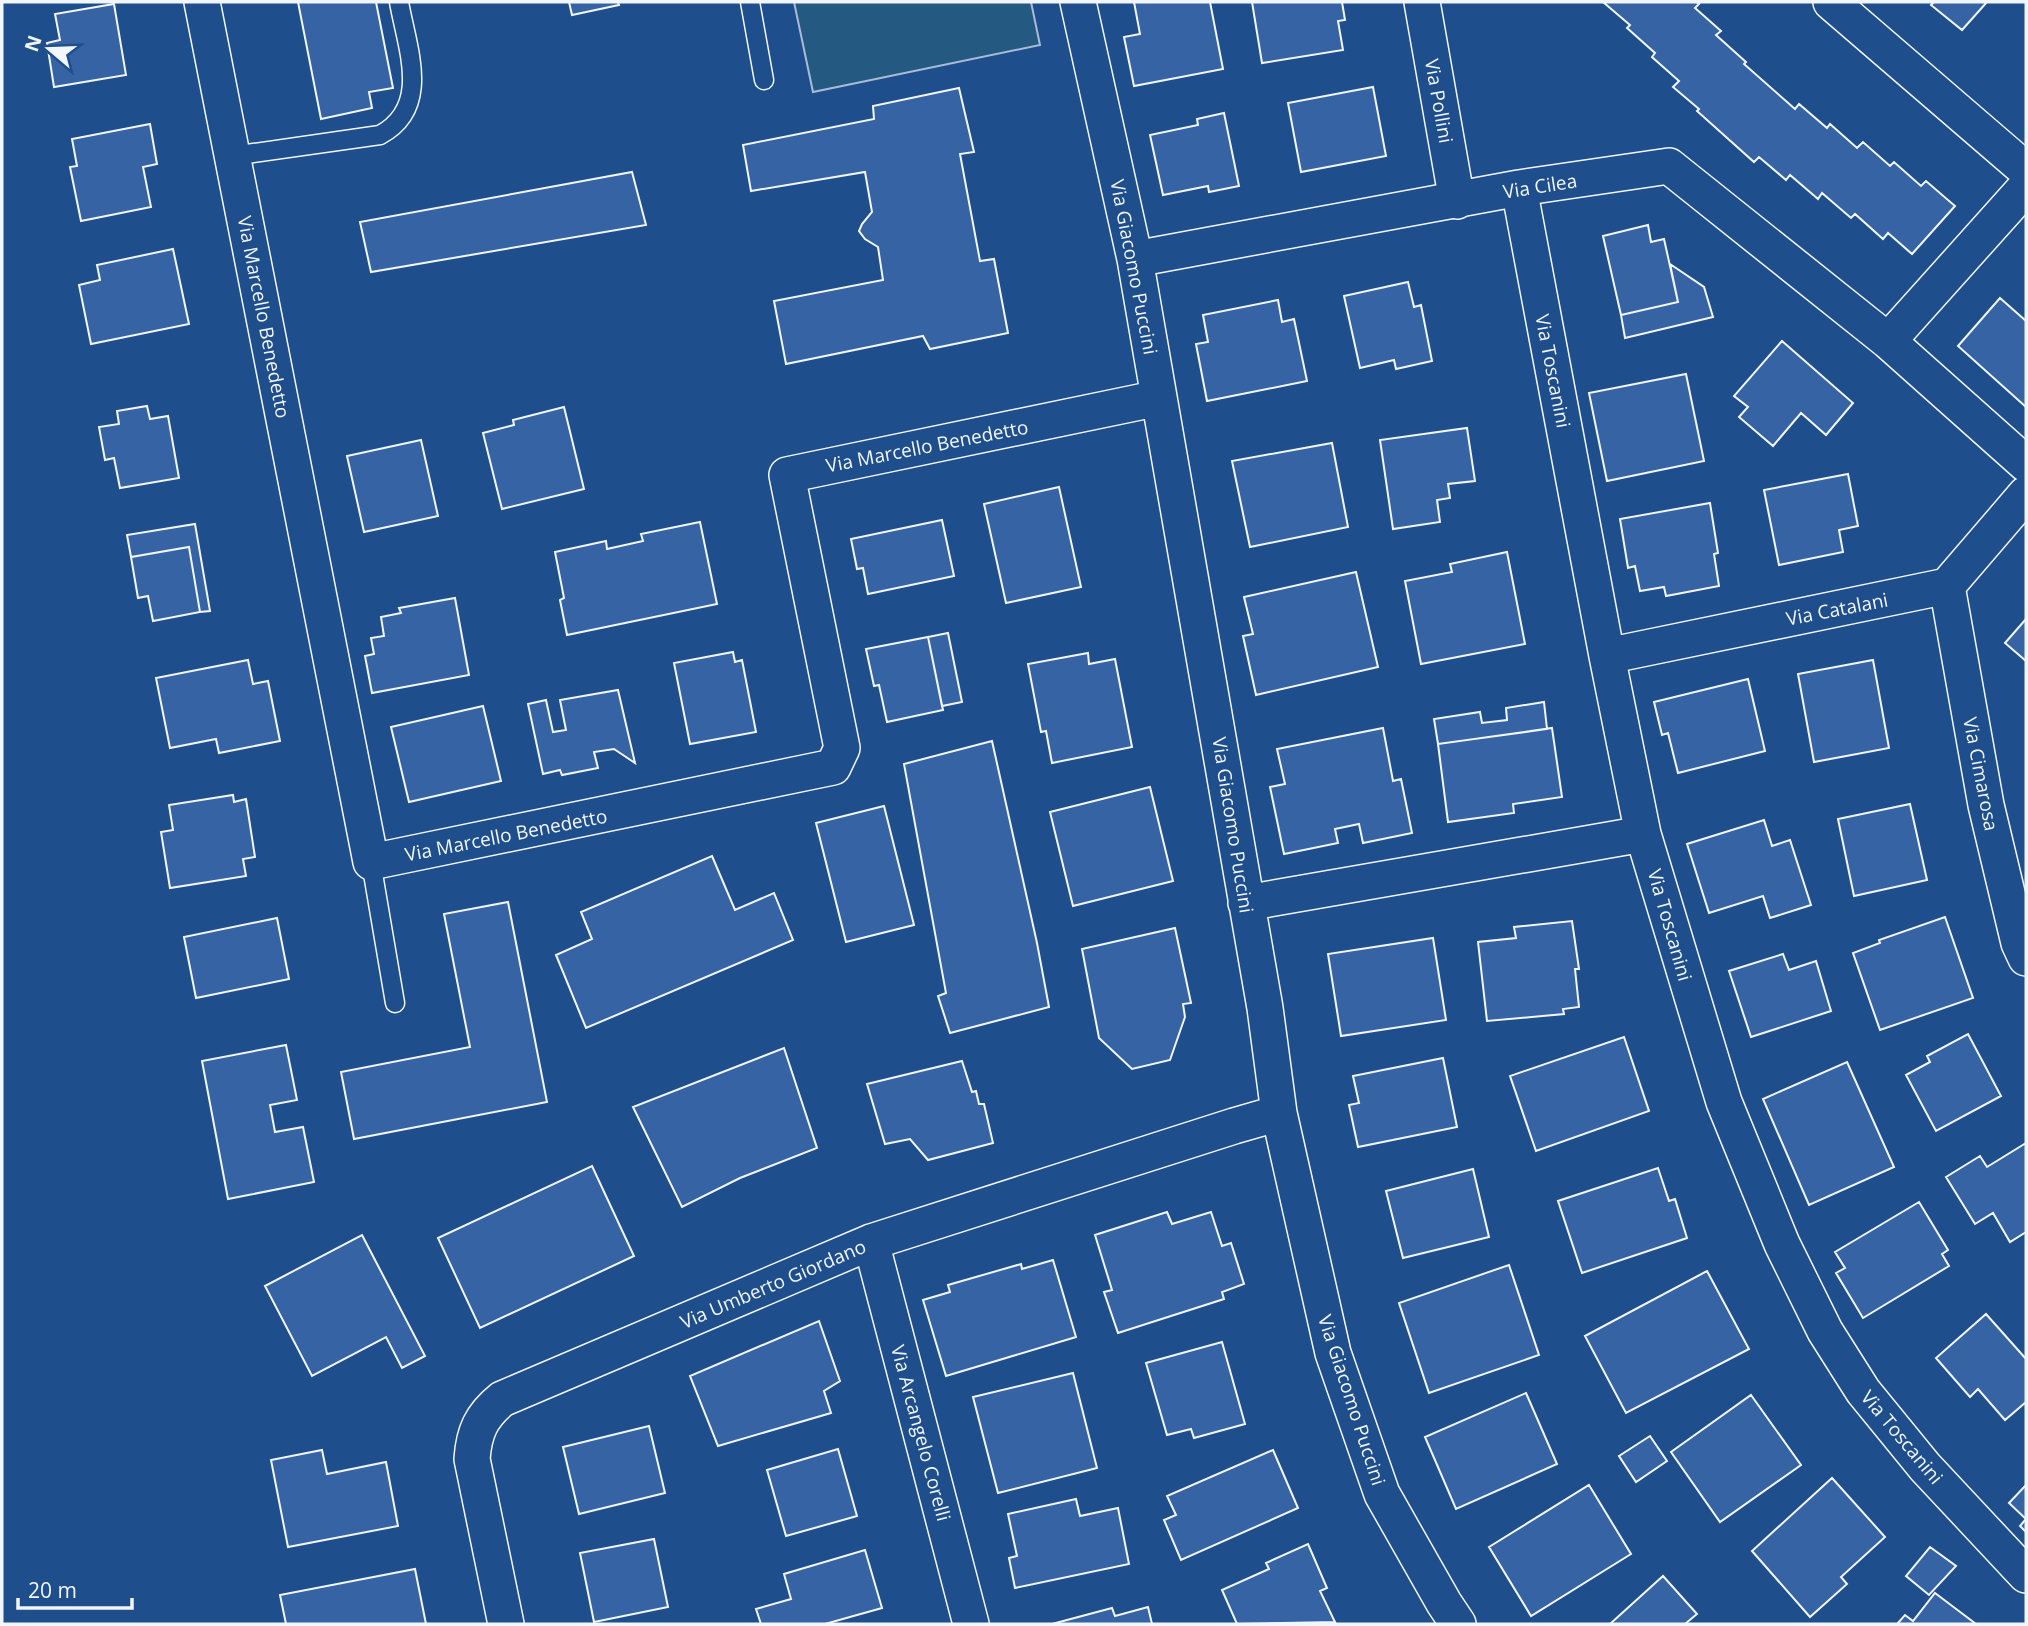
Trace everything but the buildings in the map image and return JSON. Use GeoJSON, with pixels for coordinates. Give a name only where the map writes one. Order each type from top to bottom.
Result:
{"type":"FeatureCollection","features":[{"type":"Feature","properties":{"kind":"street","name":"Via Marcello Benedetto"},"geometry":{"type":"LineString","coordinates":[[202,2],[371,862],[833,767],[842,748],[787,475],[1159,398]]}},
{"type":"Feature","properties":{"kind":"street","name":"Via Giacomo Puccini"},"geometry":{"type":"LineString","coordinates":[[1078,2],[1135,259],[1265,1008],[1279,1113],[1333,1353],[1382,1494],[1458,1624]]}},
{"type":"Feature","properties":{"kind":"street","name":"Via Pollini"},"geometry":{"type":"LineString","coordinates":[[1422,2],[1457,201]]}},
{"type":"Feature","properties":{"kind":"street"},"geometry":{"type":"LineString","coordinates":[[1831,2],[2026,170]]}},
{"type":"Feature","properties":{"kind":"street","name":"Via Cilea"},"geometry":{"type":"LineString","coordinates":[[1135,259],[1518,188],[1669,166],[1888,341],[2026,464]]}},
{"type":"Feature","properties":{"kind":"street"},"geometry":{"type":"LineString","coordinates":[[1888,341],[2026,187]]}},
{"type":"Feature","properties":{"kind":"street","name":"Via Toscanini"},"geometry":{"type":"LineString","coordinates":[[1518,188],[1643,834],[1724,1102],[1782,1244],[1825,1331],[1863,1391],[1925,1467],[2026,1575]]}},
{"type":"Feature","properties":{"kind":"street"},"geometry":{"type":"LineString","coordinates":[[1947,586],[2026,494]]}},
{"type":"Feature","properties":{"kind":"street","name":"Via Catalani"},"geometry":{"type":"LineString","coordinates":[[1607,656],[1947,586]]}},
{"type":"Feature","properties":{"kind":"street","name":"Via Cimarosa"},"geometry":{"type":"LineString","coordinates":[[1947,586],[1986,805],[2019,943],[2026,958]]}},
{"type":"Feature","properties":{"kind":"street"},"geometry":{"type":"LineString","coordinates":[[1246,903],[1643,834]]}},
{"type":"Feature","properties":{"kind":"street","name":"Via Umberto Giordano"},"geometry":{"type":"LineString","coordinates":[[506,1624],[472,1459],[475,1432],[491,1408],[502,1399],[871,1242],[1279,1113]]}},
{"type":"Feature","properties":{"kind":"street","name":"Via Arcangelo Corelli"},"geometry":{"type":"LineString","coordinates":[[871,1242],[971,1624]]}},
{"type":"Feature","properties":{"kind":"lane"},"geometry":{"type":"LineString","coordinates":[[233,156],[380,135],[400,121],[412,96],[413,80],[399,2]]}},
{"type":"Feature","properties":{"kind":"lane"},"geometry":{"type":"LineString","coordinates":[[750,2],[764,80]]}},
{"type":"Feature","properties":{"kind":"lane"},"geometry":{"type":"LineString","coordinates":[[371,862],[396,1003]]}},
{"type":"Feature","properties":{"kind":"shaded area"},"geometry":{"type":"Polygon","coordinates":[[[794,2],[1031,2],[1040,45],[813,92],[794,2]]]}}]}
